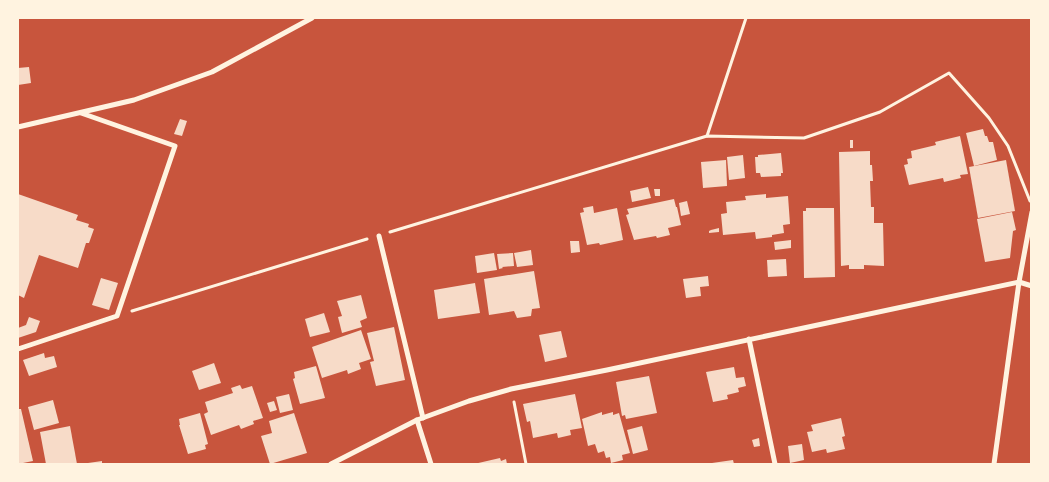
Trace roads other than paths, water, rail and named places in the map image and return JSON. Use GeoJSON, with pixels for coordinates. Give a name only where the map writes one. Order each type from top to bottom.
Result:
{"type":"FeatureCollection","features":[{"type":"Feature","properties":{"kind":"street"},"geometry":{"type":"LineString","coordinates":[[18,127],[134,100],[212,72],[312,18]]}},
{"type":"Feature","properties":{"kind":"street"},"geometry":{"type":"LineString","coordinates":[[18,349],[117,316],[175,146],[81,113]]}},
{"type":"Feature","properties":{"kind":"street"},"geometry":{"type":"LineString","coordinates":[[994,464],[1019,282],[1031,216]]}},
{"type":"Feature","properties":{"kind":"street"},"geometry":{"type":"LineString","coordinates":[[379,236],[431,464]]}},
{"type":"Feature","properties":{"kind":"street"},"geometry":{"type":"LineString","coordinates":[[331,464],[420,419],[469,401],[511,389],[1019,282],[1032,286]]}},
{"type":"Feature","properties":{"kind":"street"},"geometry":{"type":"LineString","coordinates":[[749,339],[775,464]]}}]}
